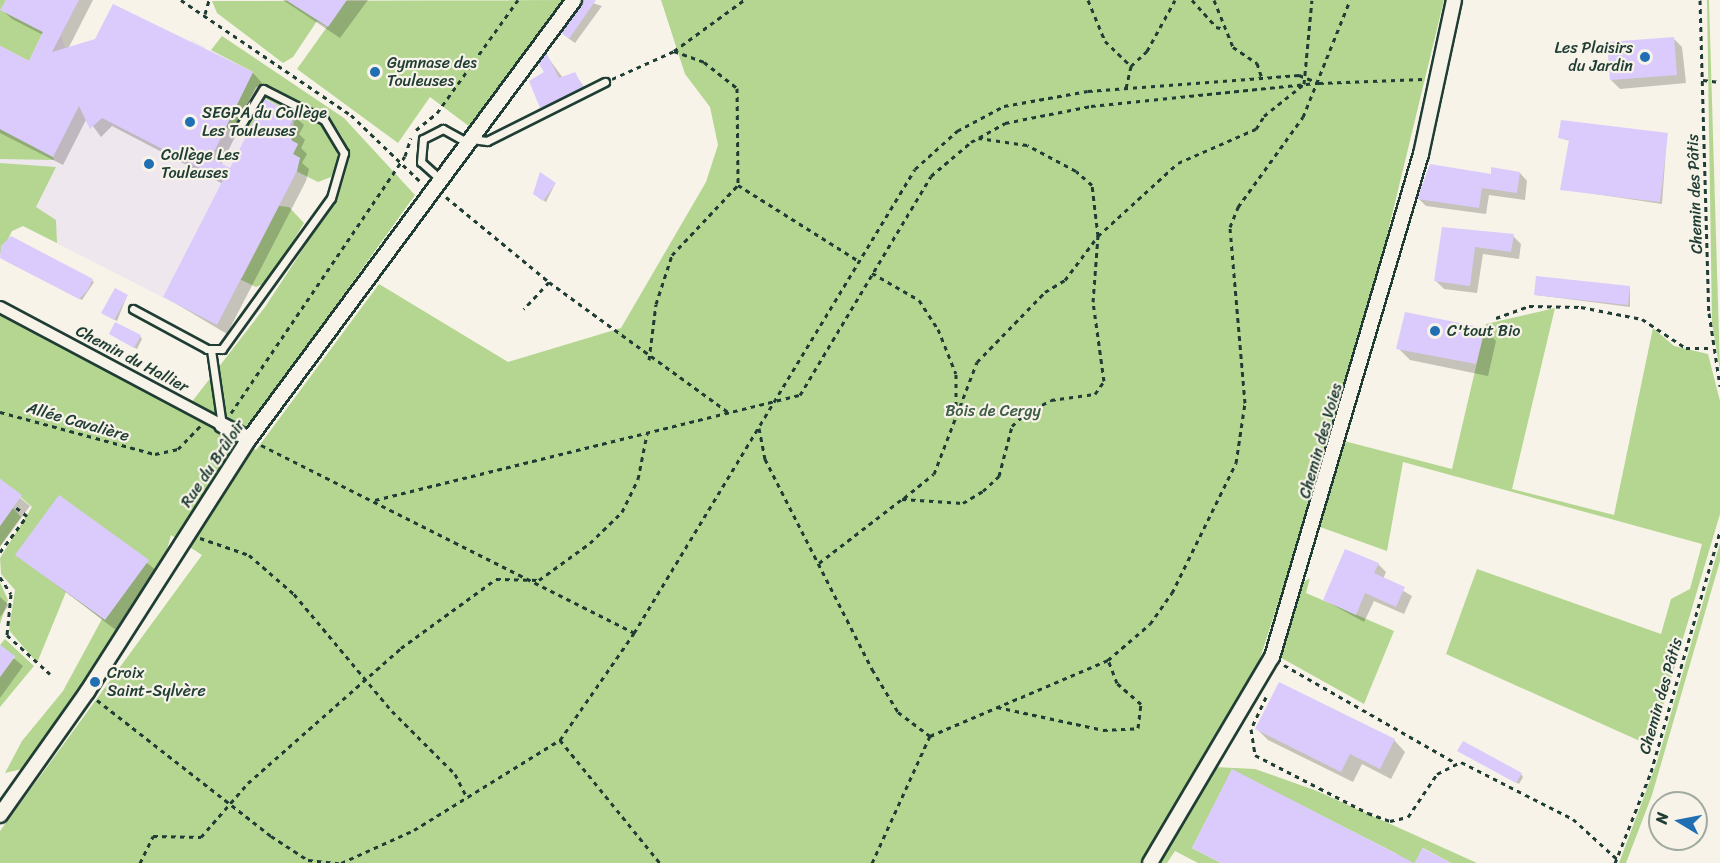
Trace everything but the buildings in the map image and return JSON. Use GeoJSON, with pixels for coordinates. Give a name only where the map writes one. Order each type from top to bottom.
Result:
{"type":"FeatureCollection","features":[{"type":"Feature","properties":{"kind":"street","name":"Rue du Brûloir"},"geometry":{"type":"LineString","coordinates":[[0,815],[87,692],[249,439],[468,140],[574,0]]}},
{"type":"Feature","properties":{"kind":"street","name":"Chemin des Voies"},"geometry":{"type":"LineString","coordinates":[[1150,863],[1276,660],[1421,154],[1434,78],[1454,0]]}},
{"type":"Feature","properties":{"kind":"street","name":"Chemin du Hallier"},"geometry":{"type":"LineString","coordinates":[[0,307],[249,439]]}},
{"type":"Feature","properties":{"kind":"lane"},"geometry":{"type":"LineString","coordinates":[[436,184],[421,162],[423,139],[443,129],[468,140],[488,141],[605,82]]}},
{"type":"Feature","properties":{"kind":"lane"},"geometry":{"type":"LineString","coordinates":[[133,309],[211,350],[222,349],[312,229],[345,163],[340,142],[324,120],[266,89],[256,94],[238,130]]}},
{"type":"Feature","properties":{"kind":"lane"},"geometry":{"type":"LineString","coordinates":[[211,350],[222,425]]}},
{"type":"Feature","properties":{"kind":"path"},"geometry":{"type":"LineString","coordinates":[[181,0],[205,14],[351,115],[401,162],[436,184],[549,282],[649,360],[729,413]]}},
{"type":"Feature","properties":{"kind":"path"},"geometry":{"type":"LineString","coordinates":[[205,14],[209,0]]}},
{"type":"Feature","properties":{"kind":"path"},"geometry":{"type":"LineString","coordinates":[[222,425],[401,162],[415,131],[436,113],[518,0]]}},
{"type":"Feature","properties":{"kind":"path"},"geometry":{"type":"LineString","coordinates":[[605,82],[674,51],[744,0]]}},
{"type":"Feature","properties":{"kind":"path"},"geometry":{"type":"LineString","coordinates":[[1088,0],[1106,41],[1131,66]]}},
{"type":"Feature","properties":{"kind":"path"},"geometry":{"type":"LineString","coordinates":[[1126,88],[1131,66],[1147,51],[1175,0]]}},
{"type":"Feature","properties":{"kind":"path"},"geometry":{"type":"LineString","coordinates":[[1192,0],[1216,27],[1225,29]]}},
{"type":"Feature","properties":{"kind":"path"},"geometry":{"type":"LineString","coordinates":[[1214,0],[1233,47],[1257,63],[1262,78]]}},
{"type":"Feature","properties":{"kind":"path"},"geometry":{"type":"LineString","coordinates":[[819,563],[934,474],[977,363],[1045,292],[1065,280],[1098,236],[1178,163],[1256,129],[1264,116],[1304,84],[1312,0]]}},
{"type":"Feature","properties":{"kind":"path"},"geometry":{"type":"LineString","coordinates":[[872,863],[930,736],[1108,660],[1150,624],[1172,593],[1236,463],[1245,403],[1230,227],[1238,207],[1298,126],[1319,83],[1350,0]]}},
{"type":"Feature","properties":{"kind":"path","name":"Chemin des Pâtis"},"geometry":{"type":"LineString","coordinates":[[1700,0],[1712,348],[1720,386]]}},
{"type":"Feature","properties":{"kind":"path"},"geometry":{"type":"LineString","coordinates":[[649,360],[656,304],[672,255],[738,186],[737,88],[704,62],[674,51]]}},
{"type":"Feature","properties":{"kind":"path"},"geometry":{"type":"LineString","coordinates":[[87,692],[232,807],[308,860],[340,863],[467,798],[560,740],[634,633],[857,260],[915,169],[957,131],[1004,106],[1126,88],[1262,78],[1306,78],[1319,83]]}},
{"type":"Feature","properties":{"kind":"path"},"geometry":{"type":"LineString","coordinates":[[375,500],[800,395],[931,176],[978,138],[1005,123],[1091,106],[1304,84],[1434,78]]}},
{"type":"Feature","properties":{"kind":"path"},"geometry":{"type":"LineString","coordinates":[[1703,80],[1720,82]]}},
{"type":"Feature","properties":{"kind":"path"},"geometry":{"type":"LineString","coordinates":[[902,499],[963,503],[999,476],[1012,426],[1026,413],[1051,400],[1095,394],[1104,381],[1093,302],[1098,236],[1092,185],[1076,171],[1027,145],[978,138]]}},
{"type":"Feature","properties":{"kind":"path"},"geometry":{"type":"LineString","coordinates":[[738,186],[857,260]]}},
{"type":"Feature","properties":{"kind":"path"},"geometry":{"type":"LineString","coordinates":[[872,273],[919,300],[938,329],[956,374],[956,420]]}},
{"type":"Feature","properties":{"kind":"path"},"geometry":{"type":"LineString","coordinates":[[524,309],[549,282]]}},
{"type":"Feature","properties":{"kind":"path"},"geometry":{"type":"LineString","coordinates":[[1496,318],[1529,306],[1581,307],[1642,319],[1686,348],[1712,348]]}},
{"type":"Feature","properties":{"kind":"path","name":"Allée Cavalière"},"geometry":{"type":"LineString","coordinates":[[0,412],[155,454],[178,449],[208,418]]}},
{"type":"Feature","properties":{"kind":"path"},"geometry":{"type":"LineString","coordinates":[[758,427],[765,459],[898,712],[930,736]]}},
{"type":"Feature","properties":{"kind":"path"},"geometry":{"type":"LineString","coordinates":[[140,863],[153,836],[201,837],[232,807],[248,783],[368,677],[496,579],[540,580],[622,512],[638,479],[647,434]]}},
{"type":"Feature","properties":{"kind":"path"},"geometry":{"type":"LineString","coordinates":[[249,439],[540,580],[634,633]]}},
{"type":"Feature","properties":{"kind":"path"},"geometry":{"type":"LineString","coordinates":[[0,552],[27,516],[14,506]]}},
{"type":"Feature","properties":{"kind":"path"},"geometry":{"type":"LineString","coordinates":[[188,532],[249,555],[294,594],[368,677],[392,711],[455,774],[467,798]]}},
{"type":"Feature","properties":{"kind":"path","name":"Chemin des Pâtis"},"geometry":{"type":"LineString","coordinates":[[1616,861],[1651,772],[1720,532]]}},
{"type":"Feature","properties":{"kind":"path"},"geometry":{"type":"LineString","coordinates":[[0,577],[11,594],[5,632]]}},
{"type":"Feature","properties":{"kind":"path"},"geometry":{"type":"LineString","coordinates":[[0,634],[5,632]]}},
{"type":"Feature","properties":{"kind":"path"},"geometry":{"type":"LineString","coordinates":[[5,632],[50,674]]}},
{"type":"Feature","properties":{"kind":"path"},"geometry":{"type":"LineString","coordinates":[[996,707],[1103,730],[1138,728],[1141,704],[1117,683],[1108,660]]}},
{"type":"Feature","properties":{"kind":"path"},"geometry":{"type":"LineString","coordinates":[[1276,660],[1279,675]]}},
{"type":"Feature","properties":{"kind":"path"},"geometry":{"type":"LineString","coordinates":[[1276,660],[1456,763],[1481,768],[1573,819],[1616,861]]}},
{"type":"Feature","properties":{"kind":"path"},"geometry":{"type":"LineString","coordinates":[[1270,692],[1251,729],[1256,755],[1382,819],[1408,817],[1429,783],[1456,763]]}},
{"type":"Feature","properties":{"kind":"path"},"geometry":{"type":"LineString","coordinates":[[560,740],[660,863]]}},
{"type":"Feature","properties":{"kind":"shaded area","name":"Collège Les Touleuses"},"geometry":{"type":"Polygon","coordinates":[[[6,0],[79,0],[61,36],[65,48],[95,40],[113,4],[179,38],[185,53],[192,40],[205,47],[176,101],[183,104],[211,50],[253,72],[226,127],[245,138],[265,99],[295,115],[297,171],[242,278],[223,281],[236,288],[217,325],[23,226],[12,231],[0,255],[0,46],[29,61],[0,10],[6,0]]]}},
{"type":"Feature","properties":{"kind":"green space"},"geometry":{"type":"Polygon","coordinates":[[[0,0],[6,0],[1,10],[43,32],[29,61],[0,46],[0,0]]]}},
{"type":"Feature","properties":{"kind":"green space","name":"Gymnase des Touleuses"},"geometry":{"type":"Polygon","coordinates":[[[565,0],[470,127],[430,97],[398,143],[297,69],[327,27],[317,21],[293,57],[283,63],[217,13],[212,1],[565,0]]]}},
{"type":"Feature","properties":{"kind":"green space","name":"Bois de Cergy"},"geometry":{"type":"Polygon","coordinates":[[[661,0],[1444,0],[1356,364],[1252,683],[1149,863],[0,863],[0,831],[202,555],[171,535],[162,567],[41,743],[22,769],[5,773],[22,741],[63,691],[102,619],[66,592],[37,663],[9,630],[15,590],[1,574],[0,558],[32,507],[0,479],[0,315],[184,412],[265,307],[328,211],[347,165],[343,138],[331,120],[268,85],[256,87],[233,131],[225,127],[253,72],[211,50],[222,36],[344,118],[415,195],[239,441],[256,450],[379,284],[508,362],[621,328],[706,182],[718,145],[710,107],[685,74],[661,0]]]}},
{"type":"Feature","properties":{"kind":"green space"},"geometry":{"type":"Polygon","coordinates":[[[1707,0],[1709,0],[1720,371],[1712,323],[1707,0]]]}},
{"type":"Feature","properties":{"kind":"green space"},"geometry":{"type":"Polygon","coordinates":[[[266,93],[329,130],[339,160],[331,177],[318,182],[294,170],[300,158],[293,154],[298,144],[291,140],[295,115],[266,99],[245,138],[240,135],[266,93]]]}},
{"type":"Feature","properties":{"kind":"green space"},"geometry":{"type":"Polygon","coordinates":[[[0,129],[53,157],[54,160],[0,159],[0,129]]]}},
{"type":"Feature","properties":{"kind":"green space"},"geometry":{"type":"Polygon","coordinates":[[[0,163],[56,167],[36,207],[56,220],[57,243],[23,226],[12,231],[0,255],[0,163]]]}},
{"type":"Feature","properties":{"kind":"green space"},"geometry":{"type":"Polygon","coordinates":[[[279,206],[289,207],[304,223],[268,282],[256,287],[227,273],[242,278],[279,206]]]}},
{"type":"Feature","properties":{"kind":"green space"},"geometry":{"type":"Polygon","coordinates":[[[1555,308],[1512,489],[1614,515],[1653,328],[1674,346],[1708,354],[1720,401],[1720,514],[1651,746],[1446,654],[1477,569],[1661,634],[1671,599],[1690,589],[1702,544],[1403,462],[1387,551],[1320,527],[1344,441],[1452,469],[1486,324],[1555,308]]]}},
{"type":"Feature","properties":{"kind":"green space"},"geometry":{"type":"Polygon","coordinates":[[[13,508],[21,517],[0,546],[0,526],[13,508]]]}},
{"type":"Feature","properties":{"kind":"green space"},"geometry":{"type":"Polygon","coordinates":[[[1720,543],[1720,561],[1653,791],[1648,791],[1648,805],[1626,863],[1619,863],[1657,762],[1720,543]]]}},
{"type":"Feature","properties":{"kind":"green space"},"geometry":{"type":"Polygon","coordinates":[[[1310,578],[1306,593],[1394,631],[1364,704],[1276,655],[1301,584],[1310,578]]]}},
{"type":"Feature","properties":{"kind":"green space"},"geometry":{"type":"Polygon","coordinates":[[[0,582],[8,600],[0,624],[0,582]]]}},
{"type":"Feature","properties":{"kind":"green space"},"geometry":{"type":"Polygon","coordinates":[[[5,639],[34,666],[0,707],[0,677],[15,657],[0,645],[5,639]]]}},
{"type":"Feature","properties":{"kind":"green space"},"geometry":{"type":"Polygon","coordinates":[[[1214,767],[1255,769],[1317,791],[1477,863],[1451,863],[1423,848],[1415,863],[1392,863],[1397,854],[1232,770],[1192,848],[1221,863],[1198,863],[1175,851],[1167,863],[1155,863],[1214,767]]]}},
{"type":"Feature","properties":{"kind":"place","name":"Les Plaisirs du Jardin"},"geometry":{"type":"Point","coordinates":[1645,57]}},
{"type":"Feature","properties":{"kind":"place","name":"Gymnase des Touleuses"},"geometry":{"type":"Point","coordinates":[375,72]}},
{"type":"Feature","properties":{"kind":"place","name":"SEGPA du Collège Les Touleuses"},"geometry":{"type":"Point","coordinates":[190,122]}},
{"type":"Feature","properties":{"kind":"place","name":"Collège Les Touleuses"},"geometry":{"type":"Point","coordinates":[149,164]}},
{"type":"Feature","properties":{"kind":"place","name":"C'tout Bio"},"geometry":{"type":"Point","coordinates":[1435,331]}},
{"type":"Feature","properties":{"kind":"place","name":"Croix Saint-Sylvère"},"geometry":{"type":"Point","coordinates":[95,682]}}]}
